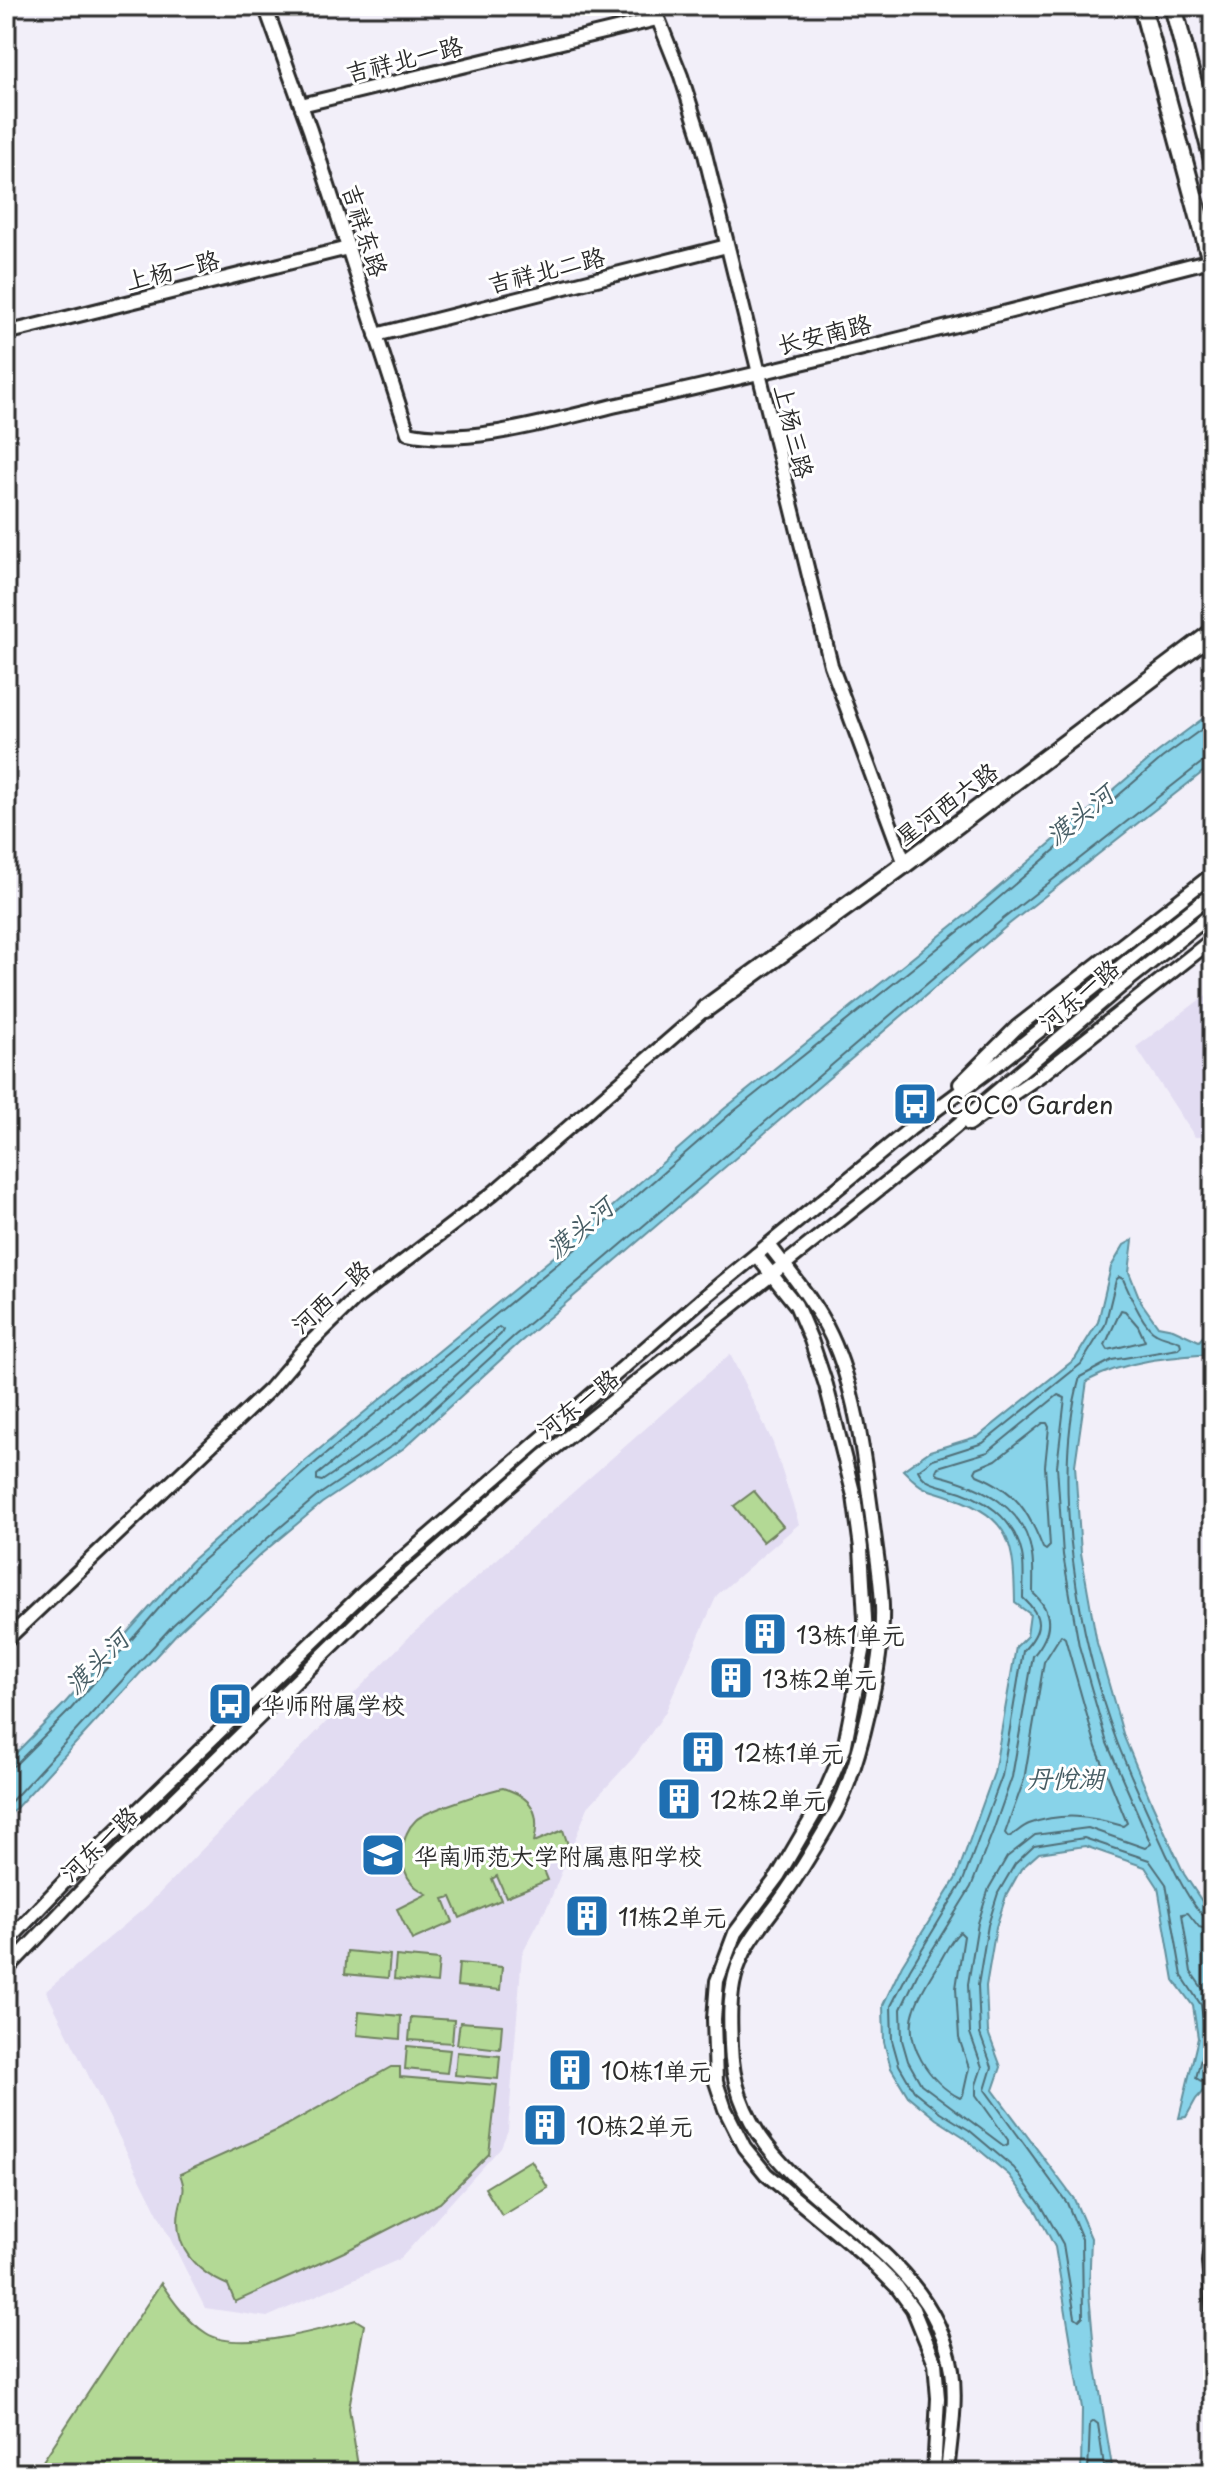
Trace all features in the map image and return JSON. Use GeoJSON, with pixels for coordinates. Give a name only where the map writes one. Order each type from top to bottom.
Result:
{"type":"FeatureCollection","features":[{"type":"Feature","properties":{"kind":"street","name":"吉祥东路"},"geometry":{"type":"LineString","coordinates":[[265,6],[301,105],[408,433],[428,438],[445,436]]}},
{"type":"Feature","properties":{"kind":"street"},"geometry":{"type":"LineString","coordinates":[[1142,6],[1212,262]]}},
{"type":"Feature","properties":{"kind":"street"},"geometry":{"type":"LineString","coordinates":[[1173,6],[1213,160]]}},
{"type":"Feature","properties":{"kind":"street","name":"吉祥北一路"},"geometry":{"type":"LineString","coordinates":[[301,105],[655,12]]}},
{"type":"Feature","properties":{"kind":"street","name":"上杨三路"},"geometry":{"type":"LineString","coordinates":[[655,12],[698,129],[831,665],[905,864]]}},
{"type":"Feature","properties":{"kind":"street","name":"吉祥北二路"},"geometry":{"type":"LineString","coordinates":[[376,335],[727,246]]}},
{"type":"Feature","properties":{"kind":"street","name":"上杨一路"},"geometry":{"type":"LineString","coordinates":[[6,333],[348,248]]}},
{"type":"Feature","properties":{"kind":"street","name":"长安南路"},"geometry":{"type":"LineString","coordinates":[[445,436],[479,435],[758,375],[1212,262]]}},
{"type":"Feature","properties":{"kind":"street","name":"星河西六路"},"geometry":{"type":"LineString","coordinates":[[705,1009],[905,864],[1213,632]]}},
{"type":"Feature","properties":{"kind":"street"},"geometry":{"type":"LineString","coordinates":[[929,1115],[1017,1027],[1213,874]]}},
{"type":"Feature","properties":{"kind":"street","name":"河东一路"},"geometry":{"type":"LineString","coordinates":[[6,1943],[68,1878],[364,1592],[756,1255],[1213,893]]}},
{"type":"Feature","properties":{"kind":"street","name":"河东一路"},"geometry":{"type":"LineString","coordinates":[[6,1970],[83,1888],[371,1608],[543,1457],[773,1276],[1213,913]]}},
{"type":"Feature","properties":{"kind":"street"},"geometry":{"type":"LineString","coordinates":[[929,1149],[1018,1092],[1213,939]]}},
{"type":"Feature","properties":{"kind":"street","name":"河西一路"},"geometry":{"type":"LineString","coordinates":[[6,1640],[270,1389],[306,1347],[355,1299],[492,1194],[705,1009]]}},
{"type":"Feature","properties":{"kind":"street"},"geometry":{"type":"LineString","coordinates":[[769,1245],[815,1307],[832,1338],[842,1366],[866,1472],[882,1606],[880,1644],[863,1732],[837,1810],[788,1890],[749,1940],[735,1976],[731,2005],[734,2083],[749,2123],[772,2155],[896,2266],[920,2294],[936,2321],[952,2369],[953,2401],[947,2473]]}},
{"type":"Feature","properties":{"kind":"street"},"geometry":{"type":"LineString","coordinates":[[756,1255],[796,1305],[811,1340],[843,1449],[854,1496],[861,1548],[866,1636],[844,1749],[820,1804],[778,1876],[735,1933],[717,1981],[714,2019],[716,2082],[725,2109],[744,2147],[766,2174],[873,2263],[913,2309],[935,2363],[938,2398],[934,2473]]}},
{"type":"Feature","properties":{"kind":"street"},"geometry":{"type":"LineString","coordinates":[[1213,2225],[1209,2262],[1213,2310]]}},
{"type":"Feature","properties":{"kind":"shaded area"},"geometry":{"type":"Polygon","coordinates":[[[1213,990],[1213,1137],[1195,1137],[1136,1047],[1213,990]]]}},
{"type":"Feature","properties":{"kind":"shaded area","name":"华南师范大学附属惠阳学校"},"geometry":{"type":"Polygon","coordinates":[[[730,1354],[773,1443],[799,1524],[717,1595],[665,1713],[635,1756],[588,1807],[549,1903],[522,1954],[508,2130],[501,2147],[400,2259],[267,2317],[205,2308],[46,1991],[147,1906],[411,1635],[730,1354]]]}},
{"type":"Feature","properties":{"kind":"green space"},"geometry":{"type":"Polygon","coordinates":[[[754,1491],[783,1526],[763,1542],[734,1506],[754,1491]]]}},
{"type":"Feature","properties":{"kind":"green space"},"geometry":{"type":"Polygon","coordinates":[[[503,1788],[521,1796],[532,1807],[536,1822],[534,1842],[563,1830],[568,1845],[539,1858],[548,1880],[506,1897],[497,1876],[492,1879],[501,1900],[460,1918],[451,1897],[444,1899],[453,1922],[412,1940],[397,1909],[427,1894],[413,1885],[404,1869],[404,1842],[411,1826],[431,1812],[503,1788]]]}},
{"type":"Feature","properties":{"kind":"green space"},"geometry":{"type":"Polygon","coordinates":[[[347,1951],[390,1955],[388,1978],[345,1974],[347,1951]]]}},
{"type":"Feature","properties":{"kind":"green space"},"geometry":{"type":"Polygon","coordinates":[[[396,1956],[439,1960],[437,1983],[394,1979],[396,1956]]]}},
{"type":"Feature","properties":{"kind":"green space"},"geometry":{"type":"Polygon","coordinates":[[[459,1963],[502,1967],[500,1990],[457,1986],[459,1963]]]}},
{"type":"Feature","properties":{"kind":"green space"},"geometry":{"type":"Polygon","coordinates":[[[359,2012],[401,2016],[400,2039],[357,2035],[359,2012]]]}},
{"type":"Feature","properties":{"kind":"green space"},"geometry":{"type":"Polygon","coordinates":[[[411,2017],[454,2020],[452,2043],[409,2040],[411,2017]]]}},
{"type":"Feature","properties":{"kind":"green space"},"geometry":{"type":"Polygon","coordinates":[[[460,2022],[502,2025],[500,2049],[457,2044],[460,2022]]]}},
{"type":"Feature","properties":{"kind":"green space"},"geometry":{"type":"Polygon","coordinates":[[[407,2046],[450,2050],[447,2073],[405,2069],[407,2046]]]}},
{"type":"Feature","properties":{"kind":"green space"},"geometry":{"type":"Polygon","coordinates":[[[457,2052],[500,2056],[498,2079],[455,2075],[457,2052]]]}},
{"type":"Feature","properties":{"kind":"green space"},"geometry":{"type":"Polygon","coordinates":[[[391,2067],[400,2067],[400,2077],[497,2085],[489,2154],[440,2203],[235,2302],[228,2285],[197,2266],[184,2248],[178,2225],[184,2189],[180,2174],[278,2130],[391,2067]]]}},
{"type":"Feature","properties":{"kind":"green space"},"geometry":{"type":"Polygon","coordinates":[[[531,2160],[548,2188],[502,2216],[485,2188],[531,2160]]]}},
{"type":"Feature","properties":{"kind":"green space"},"geometry":{"type":"Polygon","coordinates":[[[161,2283],[193,2323],[220,2339],[258,2341],[356,2320],[364,2325],[349,2408],[359,2473],[35,2473],[161,2283]]]}},
{"type":"Feature","properties":{"kind":"water"},"geometry":{"type":"Polygon","coordinates":[[[1213,711],[1213,764],[1008,925],[518,1344],[404,1448],[322,1503],[261,1554],[179,1631],[6,1819],[6,1763],[64,1704],[190,1562],[305,1461],[573,1241],[724,1109],[967,914],[1158,752],[1213,711]]]}},
{"type":"Feature","properties":{"kind":"water","name":"丹悦湖"},"geometry":{"type":"Polygon","coordinates":[[[1133,1240],[1129,1272],[1141,1302],[1158,1326],[1199,1341],[1208,1331],[1213,1333],[1213,1354],[1133,1364],[1087,1381],[1075,1465],[1081,1553],[1097,1643],[1124,1737],[1184,1874],[1213,1918],[1211,2082],[1186,2117],[1179,2118],[1198,2038],[1193,2006],[1174,1980],[1158,1887],[1145,1867],[1085,1846],[1039,1853],[1021,1869],[1006,1896],[996,1927],[986,1986],[988,2032],[1001,2067],[993,2090],[1074,2199],[1091,2238],[1089,2293],[1095,2361],[1113,2473],[1081,2473],[1082,2408],[1055,2247],[1035,2209],[1009,2175],[908,2096],[891,2068],[884,2042],[883,2005],[902,1965],[956,1878],[994,1773],[1016,1647],[1027,1636],[1030,1614],[1015,1603],[1010,1549],[998,1524],[971,1505],[920,1486],[903,1470],[930,1451],[979,1436],[1075,1359],[1098,1322],[1111,1267],[1124,1245],[1133,1240]]]}},
{"type":"Feature","properties":{"kind":"place","name":"COCO Garden"},"geometry":{"type":"Point","coordinates":[915,1104]}},
{"type":"Feature","properties":{"kind":"place","name":"13栋1单元"},"geometry":{"type":"Point","coordinates":[765,1634]}},
{"type":"Feature","properties":{"kind":"place","name":"13栋2单元"},"geometry":{"type":"Point","coordinates":[731,1678]}},
{"type":"Feature","properties":{"kind":"place","name":"华师附属学校"},"geometry":{"type":"Point","coordinates":[230,1704]}},
{"type":"Feature","properties":{"kind":"place","name":"12栋1单元"},"geometry":{"type":"Point","coordinates":[703,1752]}},
{"type":"Feature","properties":{"kind":"place","name":"12栋2单元"},"geometry":{"type":"Point","coordinates":[679,1799]}},
{"type":"Feature","properties":{"kind":"place","name":"华南师范大学附属惠阳学校"},"geometry":{"type":"Point","coordinates":[383,1855]}},
{"type":"Feature","properties":{"kind":"place","name":"11栋2单元"},"geometry":{"type":"Point","coordinates":[587,1916]}},
{"type":"Feature","properties":{"kind":"place","name":"10栋1单元"},"geometry":{"type":"Point","coordinates":[570,2070]}},
{"type":"Feature","properties":{"kind":"place","name":"10栋2单元"},"geometry":{"type":"Point","coordinates":[545,2125]}},
{"type":"Feature","properties":{"kind":"water label","name":"渡头河"},"geometry":{"type":"Point","coordinates":[1079,814]}},
{"type":"Feature","properties":{"kind":"water label","name":"渡头河"},"geometry":{"type":"Point","coordinates":[579,1227]}},
{"type":"Feature","properties":{"kind":"water label","name":"渡头河"},"geometry":{"type":"Point","coordinates":[96,1661]}}]}
